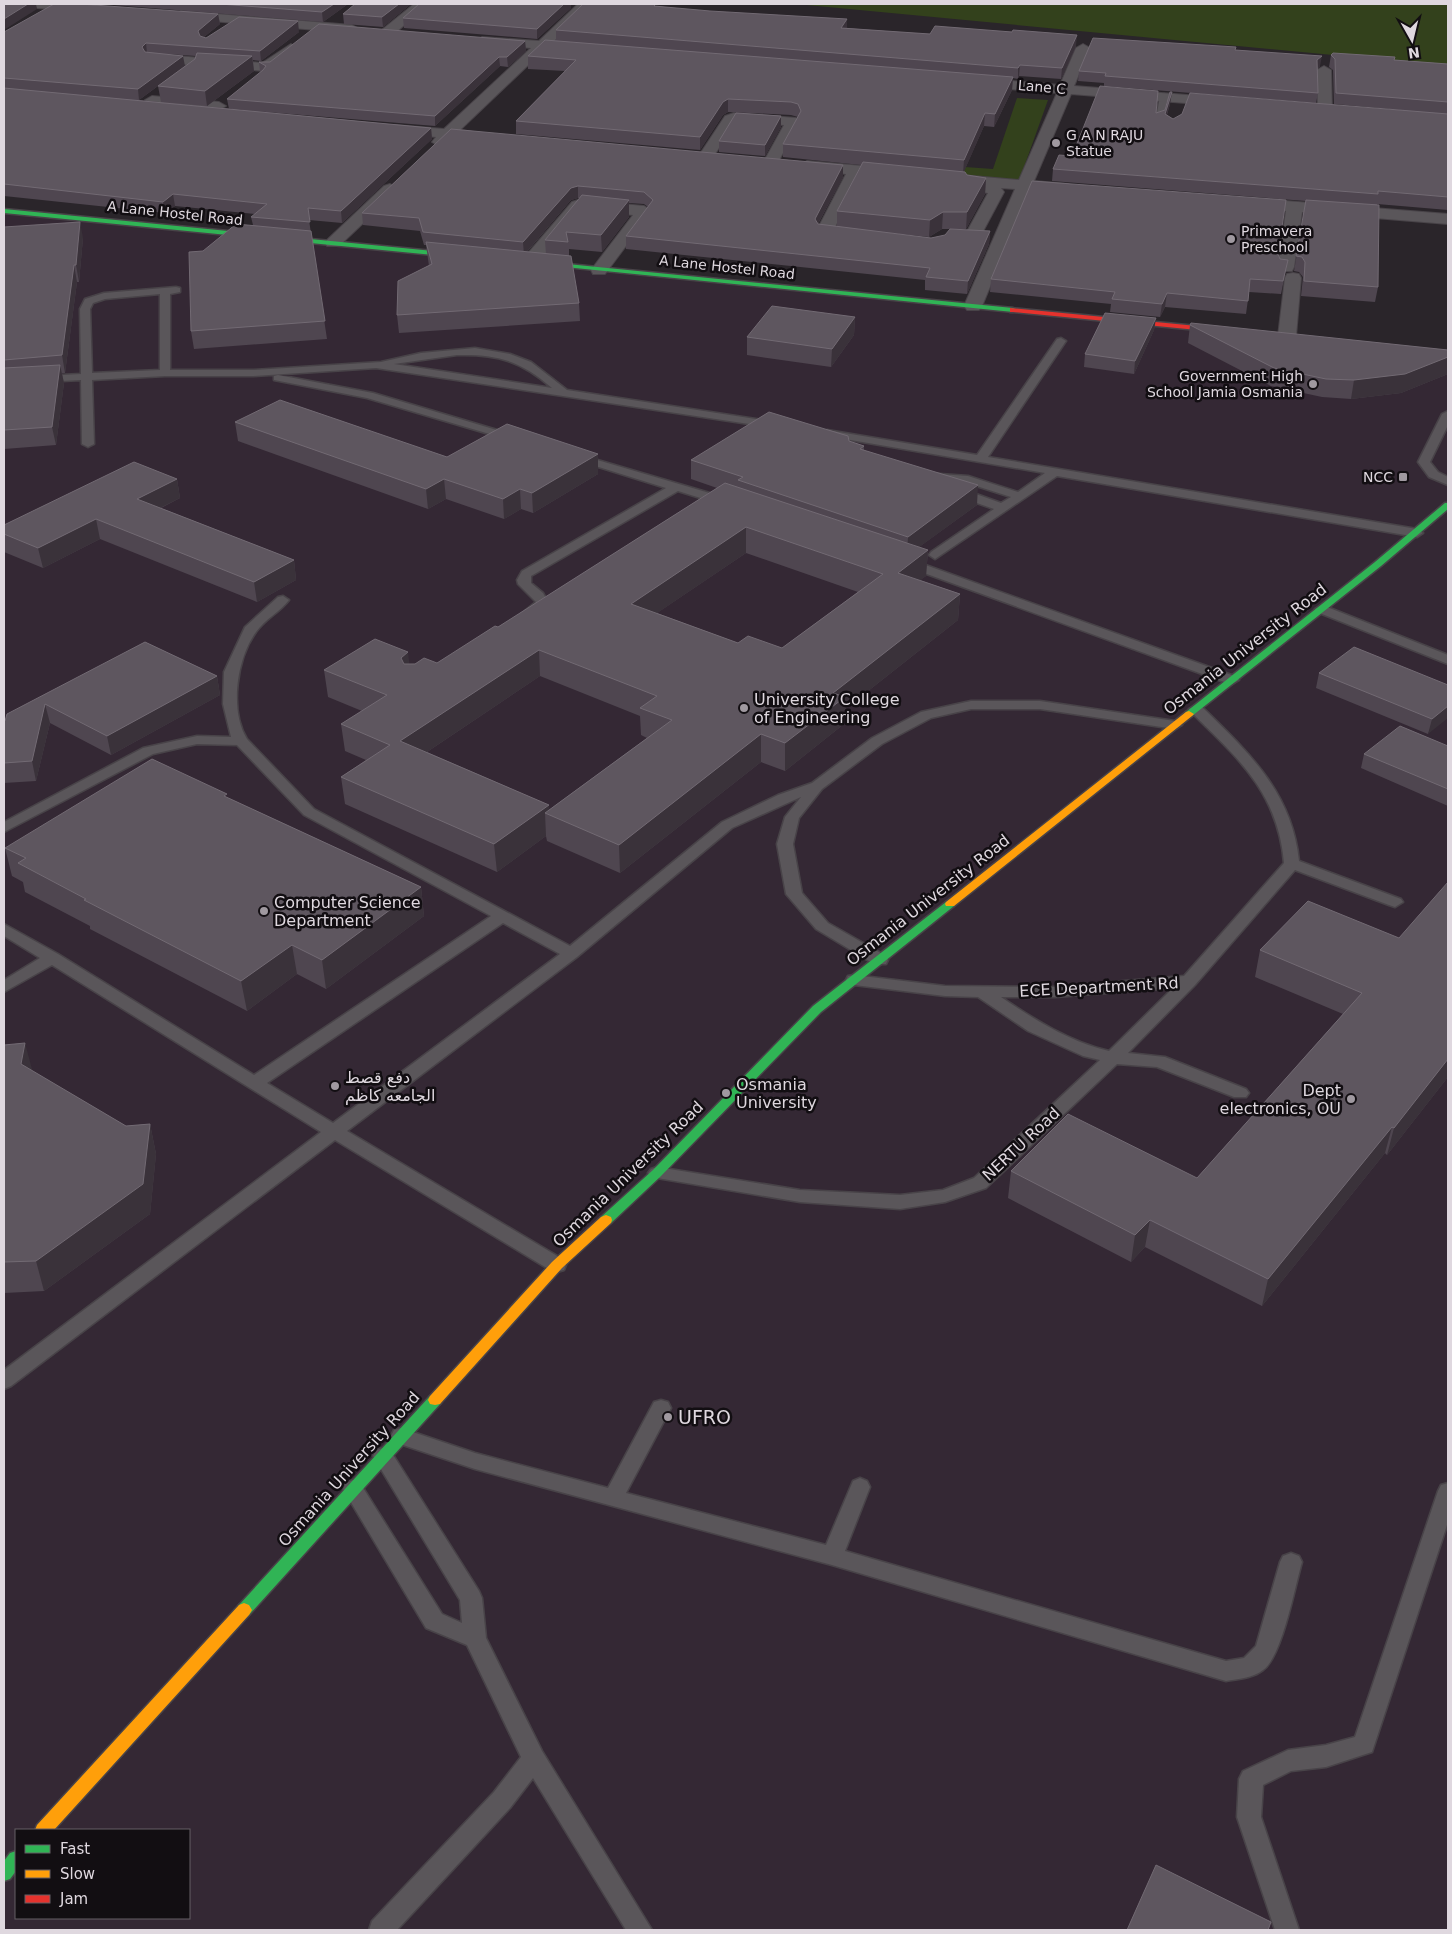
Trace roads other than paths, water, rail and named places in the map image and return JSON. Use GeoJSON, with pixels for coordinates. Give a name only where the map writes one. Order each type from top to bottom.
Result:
{"type":"FeatureCollection","features":[{"type":"Feature","properties":{"kind":"main road","name":"A Lane Hostel Road"},"geometry":{"type":"LineString","coordinates":[[4,211],[480,258]]}},
{"type":"Feature","properties":{"kind":"main road","name":"A Lane Hostel Road"},"geometry":{"type":"LineString","coordinates":[[525,262],[1238,332]]}},
{"type":"Feature","properties":{"kind":"main road","name":"Osmania University Road"},"geometry":{"type":"LineString","coordinates":[[44,1829],[557,1265],[657,1174],[817,1009],[1322,609],[1417,533],[1448,505]]}},
{"type":"Feature","properties":{"kind":"main road"},"geometry":{"type":"LineString","coordinates":[[4,1873],[15,1861]]}},
{"type":"Feature","properties":{"kind":"street"},"geometry":{"type":"LineString","coordinates":[[37,4],[106,9]]}},
{"type":"Feature","properties":{"kind":"street"},"geometry":{"type":"LineString","coordinates":[[203,17],[220,4]]}},
{"type":"Feature","properties":{"kind":"street"},"geometry":{"type":"LineString","coordinates":[[388,32],[422,4]]}},
{"type":"Feature","properties":{"kind":"street"},"geometry":{"type":"LineString","coordinates":[[426,154],[585,4]]}},
{"type":"Feature","properties":{"kind":"street"},"geometry":{"type":"LineString","coordinates":[[35,19],[59,5]]}},
{"type":"Feature","properties":{"kind":"street"},"geometry":{"type":"LineString","coordinates":[[164,14],[203,17],[230,26],[269,21],[318,29],[408,34]]}},
{"type":"Feature","properties":{"kind":"street"},"geometry":{"type":"LineString","coordinates":[[152,58],[265,67],[318,29],[346,14]]}},
{"type":"Feature","properties":{"kind":"street"},"geometry":{"type":"LineString","coordinates":[[475,39],[591,49]]}},
{"type":"Feature","properties":{"kind":"street"},"geometry":{"type":"LineString","coordinates":[[973,306],[1083,48]]}},
{"type":"Feature","properties":{"kind":"street"},"geometry":{"type":"LineString","coordinates":[[1306,108],[1330,110],[1324,70]]}},
{"type":"Feature","properties":{"kind":"street","name":"Lane C"},"geometry":{"type":"LineString","coordinates":[[957,80],[1164,97],[1179,104],[1239,103]]}},
{"type":"Feature","properties":{"kind":"street"},"geometry":{"type":"LineString","coordinates":[[167,88],[143,104],[219,106],[234,115]]}},
{"type":"Feature","properties":{"kind":"street"},"geometry":{"type":"LineString","coordinates":[[724,158],[701,156],[730,119],[734,117],[791,121],[792,123],[771,163]]}},
{"type":"Feature","properties":{"kind":"street"},"geometry":{"type":"LineString","coordinates":[[380,127],[498,138]]}},
{"type":"Feature","properties":{"kind":"street"},"geometry":{"type":"LineString","coordinates":[[752,161],[912,179]]}},
{"type":"Feature","properties":{"kind":"street"},"geometry":{"type":"LineString","coordinates":[[855,173],[824,232],[833,235],[872,238]]}},
{"type":"Feature","properties":{"kind":"street"},"geometry":{"type":"LineString","coordinates":[[1002,238],[964,236],[995,191],[936,181],[1082,190]]}},
{"type":"Feature","properties":{"kind":"street"},"geometry":{"type":"LineString","coordinates":[[333,244],[398,182]]}},
{"type":"Feature","properties":{"kind":"street"},"geometry":{"type":"LineString","coordinates":[[1237,202],[1448,218]]}},
{"type":"Feature","properties":{"kind":"street"},"geometry":{"type":"LineString","coordinates":[[525,262],[578,205],[644,211],[599,270]]}},
{"type":"Feature","properties":{"kind":"street"},"geometry":{"type":"LineString","coordinates":[[1287,336],[1295,207]]}},
{"type":"Feature","properties":{"kind":"lane"},"geometry":{"type":"LineString","coordinates":[[1158,121],[1164,97]]}},
{"type":"Feature","properties":{"kind":"lane"},"geometry":{"type":"LineString","coordinates":[[88,444],[85,309],[89,301],[104,296],[170,290],[165,373]]}},
{"type":"Feature","properties":{"kind":"lane"},"geometry":{"type":"LineString","coordinates":[[981,458],[1060,341]]}},
{"type":"Feature","properties":{"kind":"lane"},"geometry":{"type":"LineString","coordinates":[[4,381],[165,373],[254,373],[376,365],[440,353],[479,351],[510,356],[528,364],[563,392]]}},
{"type":"Feature","properties":{"kind":"lane"},"geometry":{"type":"LineString","coordinates":[[376,365],[787,427]]}},
{"type":"Feature","properties":{"kind":"lane"},"geometry":{"type":"LineString","coordinates":[[254,373],[369,396],[528,442]]}},
{"type":"Feature","properties":{"kind":"lane"},"geometry":{"type":"LineString","coordinates":[[1448,414],[1424,462],[1427,470],[1439,478],[1448,481]]}},
{"type":"Feature","properties":{"kind":"lane"},"geometry":{"type":"LineString","coordinates":[[816,431],[1417,533]]}},
{"type":"Feature","properties":{"kind":"lane"},"geometry":{"type":"LineString","coordinates":[[566,453],[678,486],[734,505]]}},
{"type":"Feature","properties":{"kind":"lane"},"geometry":{"type":"LineString","coordinates":[[935,555],[1056,471]]}},
{"type":"Feature","properties":{"kind":"lane"},"geometry":{"type":"LineString","coordinates":[[921,477],[968,480],[1020,496]]}},
{"type":"Feature","properties":{"kind":"lane"},"geometry":{"type":"LineString","coordinates":[[921,477],[1003,508]]}},
{"type":"Feature","properties":{"kind":"lane"},"geometry":{"type":"LineString","coordinates":[[513,624],[538,608],[542,602],[540,597],[525,587],[523,580],[526,574],[678,486]]}},
{"type":"Feature","properties":{"kind":"lane"},"geometry":{"type":"LineString","coordinates":[[891,558],[1232,680]]}},
{"type":"Feature","properties":{"kind":"lane"},"geometry":{"type":"LineString","coordinates":[[283,600],[250,630],[230,672],[230,704],[236,733],[241,741],[309,812],[571,953]]}},
{"type":"Feature","properties":{"kind":"lane"},"geometry":{"type":"LineString","coordinates":[[1322,609],[1448,660]]}},
{"type":"Feature","properties":{"kind":"lane"},"geometry":{"type":"LineString","coordinates":[[880,960],[822,926],[794,894],[786,844],[792,817],[817,786],[877,741],[926,715],[971,705],[1040,705],[1175,725]]}},
{"type":"Feature","properties":{"kind":"lane"},"geometry":{"type":"LineString","coordinates":[[1196,709],[1243,755],[1266,784],[1287,827],[1292,844],[1292,864],[1395,902]]}},
{"type":"Feature","properties":{"kind":"lane"},"geometry":{"type":"LineString","coordinates":[[4,828],[148,751],[197,740],[241,741]]}},
{"type":"Feature","properties":{"kind":"lane"},"geometry":{"type":"LineString","coordinates":[[4,1381],[571,953],[727,825],[783,798],[817,786]]}},
{"type":"Feature","properties":{"kind":"lane","name":"ECE Department Rd"},"geometry":{"type":"LineString","coordinates":[[854,980],[945,991],[981,992],[1055,992],[1189,981],[1292,864]]}},
{"type":"Feature","properties":{"kind":"lane"},"geometry":{"type":"LineString","coordinates":[[255,1083],[502,916]]}},
{"type":"Feature","properties":{"kind":"lane"},"geometry":{"type":"LineString","coordinates":[[4,929],[334,1132],[557,1265]]}},
{"type":"Feature","properties":{"kind":"lane"},"geometry":{"type":"LineString","coordinates":[[4,987],[52,958]]}},
{"type":"Feature","properties":{"kind":"lane","name":"NERTU Road"},"geometry":{"type":"LineString","coordinates":[[657,1174],[800,1196],[900,1202],[945,1196],[980,1183],[1113,1058],[1189,981]]}},
{"type":"Feature","properties":{"kind":"lane"},"geometry":{"type":"LineString","coordinates":[[981,992],[1034,1027],[1089,1052],[1113,1058],[1159,1061],[1240,1093]]}},
{"type":"Feature","properties":{"kind":"lane"},"geometry":{"type":"LineString","coordinates":[[613,1498],[660,1408]]}},
{"type":"Feature","properties":{"kind":"lane"},"geometry":{"type":"LineString","coordinates":[[401,1436],[475,1462],[832,1556],[1226,1671],[1248,1667],[1260,1661],[1267,1648],[1291,1562]]}},
{"type":"Feature","properties":{"kind":"lane"},"geometry":{"type":"LineString","coordinates":[[383,1456],[471,1598],[475,1638],[534,1759],[640,1930]]}},
{"type":"Feature","properties":{"kind":"lane"},"geometry":{"type":"LineString","coordinates":[[832,1556],[860,1487]]}},
{"type":"Feature","properties":{"kind":"lane"},"geometry":{"type":"LineString","coordinates":[[353,1489],[434,1621],[475,1638]]}},
{"type":"Feature","properties":{"kind":"lane"},"geometry":{"type":"LineString","coordinates":[[1287,1930],[1249,1817],[1251,1779],[1288,1761],[1326,1756],[1364,1745],[1448,1491]]}},
{"type":"Feature","properties":{"kind":"lane"},"geometry":{"type":"LineString","coordinates":[[381,1930],[502,1800],[534,1759]]}},
{"type":"Feature","properties":{"kind":"place","name":"G A N RAJU Statue"},"geometry":{"type":"Point","coordinates":[1056,143]}},
{"type":"Feature","properties":{"kind":"place","name":"Primavera Preschool"},"geometry":{"type":"Point","coordinates":[1231,239]}},
{"type":"Feature","properties":{"kind":"place","name":"Government High School Jamia Osmania"},"geometry":{"type":"Point","coordinates":[1313,384]}},
{"type":"Feature","properties":{"kind":"place","name":"NCC"},"geometry":{"type":"Point","coordinates":[1403,477]}},
{"type":"Feature","properties":{"kind":"place","name":"University College of Engineering"},"geometry":{"type":"Point","coordinates":[744,708]}},
{"type":"Feature","properties":{"kind":"place","name":"Computer Science Department"},"geometry":{"type":"Point","coordinates":[264,911]}},
{"type":"Feature","properties":{"kind":"place","name":"دفع قصط الجامعه كاظم"},"geometry":{"type":"Point","coordinates":[335,1086]}},
{"type":"Feature","properties":{"kind":"place","name":"Osmania University"},"geometry":{"type":"Point","coordinates":[726,1093]}},
{"type":"Feature","properties":{"kind":"place","name":"Dept electronics, OU"},"geometry":{"type":"Point","coordinates":[1351,1099]}},
{"type":"Feature","properties":{"kind":"place","name":"UFRO"},"geometry":{"type":"Point","coordinates":[668,1417]}}]}
